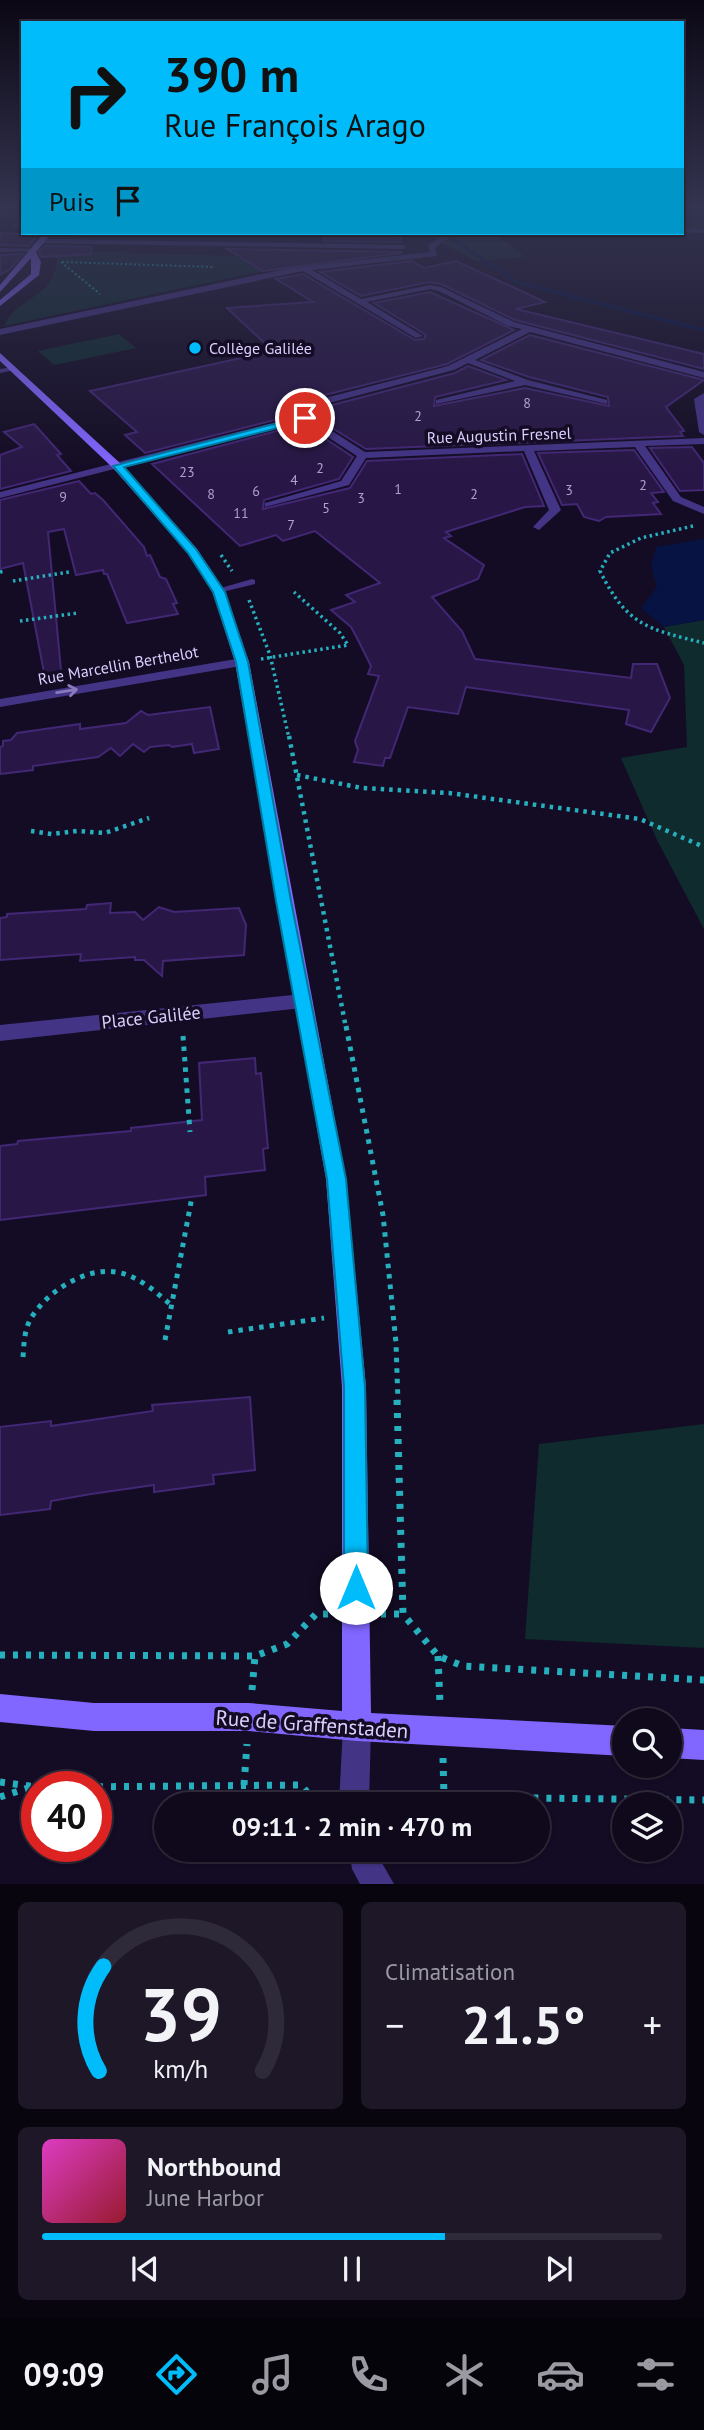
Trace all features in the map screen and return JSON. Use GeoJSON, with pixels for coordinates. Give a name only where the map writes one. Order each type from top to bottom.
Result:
{"type":"FeatureCollection","features":[{"type":"Feature","properties":{"kind":"street"},"geometry":{"type":"LineString","coordinates":[[0,332],[184,293]]}},
{"type":"Feature","properties":{"kind":"street"},"geometry":{"type":"LineString","coordinates":[[347,293],[419,336]]}},
{"type":"Feature","properties":{"kind":"street"},"geometry":{"type":"LineString","coordinates":[[362,301],[401,293]]}},
{"type":"Feature","properties":{"kind":"street"},"geometry":{"type":"LineString","coordinates":[[371,307],[438,293]]}},
{"type":"Feature","properties":{"kind":"street"},"geometry":{"type":"LineString","coordinates":[[451,293],[511,324],[704,375]]}},
{"type":"Feature","properties":{"kind":"street"},"geometry":{"type":"LineString","coordinates":[[305,418],[305,406],[451,368],[529,329]]}},
{"type":"Feature","properties":{"kind":"street"},"geometry":{"type":"LineString","coordinates":[[0,356],[6,370],[117,466],[192,551],[218,590],[242,662],[302,1001],[337,1179],[355,1387],[357,1727],[354,1792]]}},
{"type":"Feature","properties":{"kind":"street"},"geometry":{"type":"LineString","coordinates":[[468,360],[525,382],[604,402]]}},
{"type":"Feature","properties":{"kind":"street"},"geometry":{"type":"LineString","coordinates":[[439,402],[525,382]]}},
{"type":"Feature","properties":{"kind":"street"},"geometry":{"type":"LineString","coordinates":[[704,396],[699,399],[704,432]]}},
{"type":"Feature","properties":{"kind":"street"},"geometry":{"type":"LineString","coordinates":[[0,495],[305,418],[363,455],[345,483],[269,505]]}},
{"type":"Feature","properties":{"kind":"street","name":"Rue Augustin Fresnel"},"geometry":{"type":"LineString","coordinates":[[363,455],[704,441]]}},
{"type":"Feature","properties":{"kind":"street"},"geometry":{"type":"LineString","coordinates":[[639,445],[677,499],[704,511]]}},
{"type":"Feature","properties":{"kind":"street"},"geometry":{"type":"LineString","coordinates":[[528,450],[555,510],[538,527]]}},
{"type":"Feature","properties":{"kind":"street","name":"Rue Marcellin Berthelot"},"geometry":{"type":"LineString","coordinates":[[0,702],[242,662]]}},
{"type":"Feature","properties":{"kind":"street","name":"Place Galilée"},"geometry":{"type":"LineString","coordinates":[[0,1033],[302,1001]]}},
{"type":"Feature","properties":{"kind":"street","name":"Rue de Graffenstaden"},"geometry":{"type":"LineString","coordinates":[[0,1709],[94,1717],[250,1717],[357,1727],[612,1740]]}},
{"type":"Feature","properties":{"kind":"street"},"geometry":{"type":"LineString","coordinates":[[682,1744],[704,1745]]}},
{"type":"Feature","properties":{"kind":"street"},"geometry":{"type":"LineString","coordinates":[[367,1862],[378,1884]]}},
{"type":"Feature","properties":{"kind":"lane"},"geometry":{"type":"LineString","coordinates":[[218,590],[252,582]]}},
{"type":"Feature","properties":{"kind":"path"},"geometry":{"type":"LineString","coordinates":[[100,293],[118,307]]}},
{"type":"Feature","properties":{"kind":"path"},"geometry":{"type":"LineString","coordinates":[[704,523],[641,538],[610,553],[600,570],[611,598],[635,622],[704,643]]}},
{"type":"Feature","properties":{"kind":"path"},"geometry":{"type":"LineString","coordinates":[[13,581],[69,572]]}},
{"type":"Feature","properties":{"kind":"path"},"geometry":{"type":"LineString","coordinates":[[242,662],[348,645],[340,633],[294,592]]}},
{"type":"Feature","properties":{"kind":"path"},"geometry":{"type":"LineString","coordinates":[[20,621],[78,612]]}},
{"type":"Feature","properties":{"kind":"path"},"geometry":{"type":"LineString","coordinates":[[297,775],[362,788],[449,793],[640,819],[704,847]]}},
{"type":"Feature","properties":{"kind":"path"},"geometry":{"type":"LineString","coordinates":[[31,831],[52,834],[77,831],[105,833],[149,818]]}},
{"type":"Feature","properties":{"kind":"path"},"geometry":{"type":"LineString","coordinates":[[181,1014],[190,1132]]}},
{"type":"Feature","properties":{"kind":"path"},"geometry":{"type":"LineString","coordinates":[[165,1340],[192,1197]]}},
{"type":"Feature","properties":{"kind":"path"},"geometry":{"type":"LineString","coordinates":[[23,1357],[26,1329],[35,1311],[51,1294],[85,1277],[105,1271],[127,1275],[151,1287],[171,1305]]}},
{"type":"Feature","properties":{"kind":"path"},"geometry":{"type":"LineString","coordinates":[[228,1332],[348,1315]]}},
{"type":"Feature","properties":{"kind":"path"},"geometry":{"type":"LineString","coordinates":[[0,1655],[255,1656],[287,1644],[316,1614]]}},
{"type":"Feature","properties":{"kind":"path"},"geometry":{"type":"LineString","coordinates":[[438,1656],[463,1666],[704,1680]]}},
{"type":"Feature","properties":{"kind":"path"},"geometry":{"type":"LineString","coordinates":[[0,1782],[21,1785]]}},
{"type":"Feature","properties":{"kind":"path"},"geometry":{"type":"LineString","coordinates":[[112,1787],[301,1785],[307,1792]]}},
{"type":"Feature","properties":{"kind":"path"},"geometry":{"type":"LineString","coordinates":[[0,1797],[21,1791]]}},
{"type":"Feature","properties":{"kind":"path"},"geometry":{"type":"LineString","coordinates":[[550,1798],[704,1800]]}},
{"type":"Feature","properties":{"kind":"green space"},"geometry":{"type":"Polygon","coordinates":[[[38,293],[160,293],[4,326],[16,309],[38,293]]]}},
{"type":"Feature","properties":{"kind":"green space"},"geometry":{"type":"Polygon","coordinates":[[[119,334],[136,348],[54,365],[38,351],[119,334]]]}},
{"type":"Feature","properties":{"kind":"green space"},"geometry":{"type":"Polygon","coordinates":[[[704,620],[704,929],[657,840],[621,758],[687,747],[684,665],[664,627],[704,620]]]}},
{"type":"Feature","properties":{"kind":"green space"},"geometry":{"type":"Polygon","coordinates":[[[704,1424],[704,1648],[525,1639],[539,1444],[704,1424]]]}},
{"type":"Feature","properties":{"kind":"shaded area"},"geometry":{"type":"Polygon","coordinates":[[[704,539],[704,620],[664,627],[641,608],[657,587],[651,566],[656,547],[704,539]]]}},
{"type":"Feature","properties":{"kind":"building"},"geometry":{"type":"Polygon","coordinates":[[[298,293],[335,293],[415,340],[424,339],[426,335],[374,303],[432,293],[514,330],[447,364],[301,401],[298,414],[145,453],[125,435],[137,432],[90,391],[273,351],[227,308],[313,302],[298,293]]]}},
{"type":"Feature","properties":{"kind":"building"},"geometry":{"type":"Polygon","coordinates":[[[356,293],[376,293],[361,296],[356,293]]]}},
{"type":"Feature","properties":{"kind":"building"},"geometry":{"type":"Polygon","coordinates":[[[459,293],[525,293],[545,302],[516,309],[704,354],[704,369],[515,320],[459,293]]]}},
{"type":"Feature","properties":{"kind":"building"},"geometry":{"type":"Polygon","coordinates":[[[530,335],[704,380],[666,407],[684,431],[680,432],[683,436],[366,449],[313,416],[313,410],[455,373],[468,366],[506,380],[435,397],[434,406],[525,388],[609,406],[608,397],[529,377],[481,360],[530,335]]]}},
{"type":"Feature","properties":{"kind":"building"},"geometry":{"type":"Polygon","coordinates":[[[34,424],[61,454],[57,455],[71,471],[0,489],[0,455],[22,447],[4,432],[34,424]]]}},
{"type":"Feature","properties":{"kind":"building"},"geometry":{"type":"Polygon","coordinates":[[[303,424],[353,457],[339,479],[264,500],[263,509],[350,488],[367,461],[522,454],[544,506],[525,507],[446,532],[451,536],[444,538],[484,565],[478,579],[432,597],[462,631],[475,659],[631,678],[633,664],[657,664],[670,698],[651,732],[626,724],[629,710],[466,687],[458,714],[408,707],[390,758],[385,758],[383,766],[354,762],[358,750],[355,741],[379,676],[368,674],[371,666],[351,627],[331,610],[355,602],[346,595],[380,583],[315,531],[283,541],[276,535],[240,546],[152,464],[303,424]]]}},
{"type":"Feature","properties":{"kind":"building"},"geometry":{"type":"Polygon","coordinates":[[[692,447],[704,463],[704,490],[680,491],[650,448],[692,447]]]}},
{"type":"Feature","properties":{"kind":"building"},"geometry":{"type":"Polygon","coordinates":[[[634,450],[664,492],[651,493],[658,502],[653,503],[661,514],[606,517],[599,521],[584,517],[577,504],[562,505],[538,453],[634,450]]]}},
{"type":"Feature","properties":{"kind":"building"},"geometry":{"type":"Polygon","coordinates":[[[79,481],[91,494],[95,493],[103,500],[144,547],[147,556],[150,555],[160,577],[166,579],[177,603],[173,604],[178,614],[127,623],[107,574],[104,574],[103,570],[76,575],[64,529],[48,532],[62,681],[46,683],[23,563],[0,569],[0,500],[79,481]]]}},
{"type":"Feature","properties":{"kind":"building"},"geometry":{"type":"Polygon","coordinates":[[[210,707],[219,749],[194,753],[192,744],[150,747],[144,752],[133,744],[120,756],[111,748],[98,757],[33,766],[33,770],[0,774],[0,747],[3,746],[3,741],[11,740],[17,733],[80,724],[80,729],[126,723],[141,711],[148,715],[210,707]]]}},
{"type":"Feature","properties":{"kind":"building"},"geometry":{"type":"Polygon","coordinates":[[[111,903],[110,913],[135,912],[143,920],[159,907],[174,912],[239,908],[246,925],[244,955],[163,961],[162,976],[144,960],[135,960],[135,957],[80,961],[81,954],[0,960],[0,918],[7,917],[7,914],[86,909],[87,905],[111,903]]]}},
{"type":"Feature","properties":{"kind":"building"},"geometry":{"type":"Polygon","coordinates":[[[255,1058],[256,1074],[261,1073],[268,1148],[263,1149],[265,1170],[205,1177],[206,1195],[0,1220],[0,1146],[17,1144],[18,1141],[131,1131],[131,1128],[202,1120],[199,1063],[255,1058]]]}},
{"type":"Feature","properties":{"kind":"building"},"geometry":{"type":"Polygon","coordinates":[[[250,1397],[255,1470],[213,1475],[214,1484],[154,1492],[154,1485],[91,1494],[51,1501],[50,1509],[0,1515],[0,1427],[51,1421],[51,1426],[153,1411],[152,1405],[250,1397]]]}},
{"type":"Feature","properties":{"kind":"waterway"},"geometry":{"type":"LineString","coordinates":[[559,293],[704,330]]}},
{"type":"Feature","properties":{"kind":"place","name":"Collège Galilée"},"geometry":{"type":"Point","coordinates":[195,348]}},
{"type":"Feature","properties":{"kind":"route"},"geometry":{"type":"LineString","coordinates":[[305,418],[117,466],[192,551],[219,592],[242,662],[283,901],[337,1179],[355,1387],[356,1588]]}}]}
